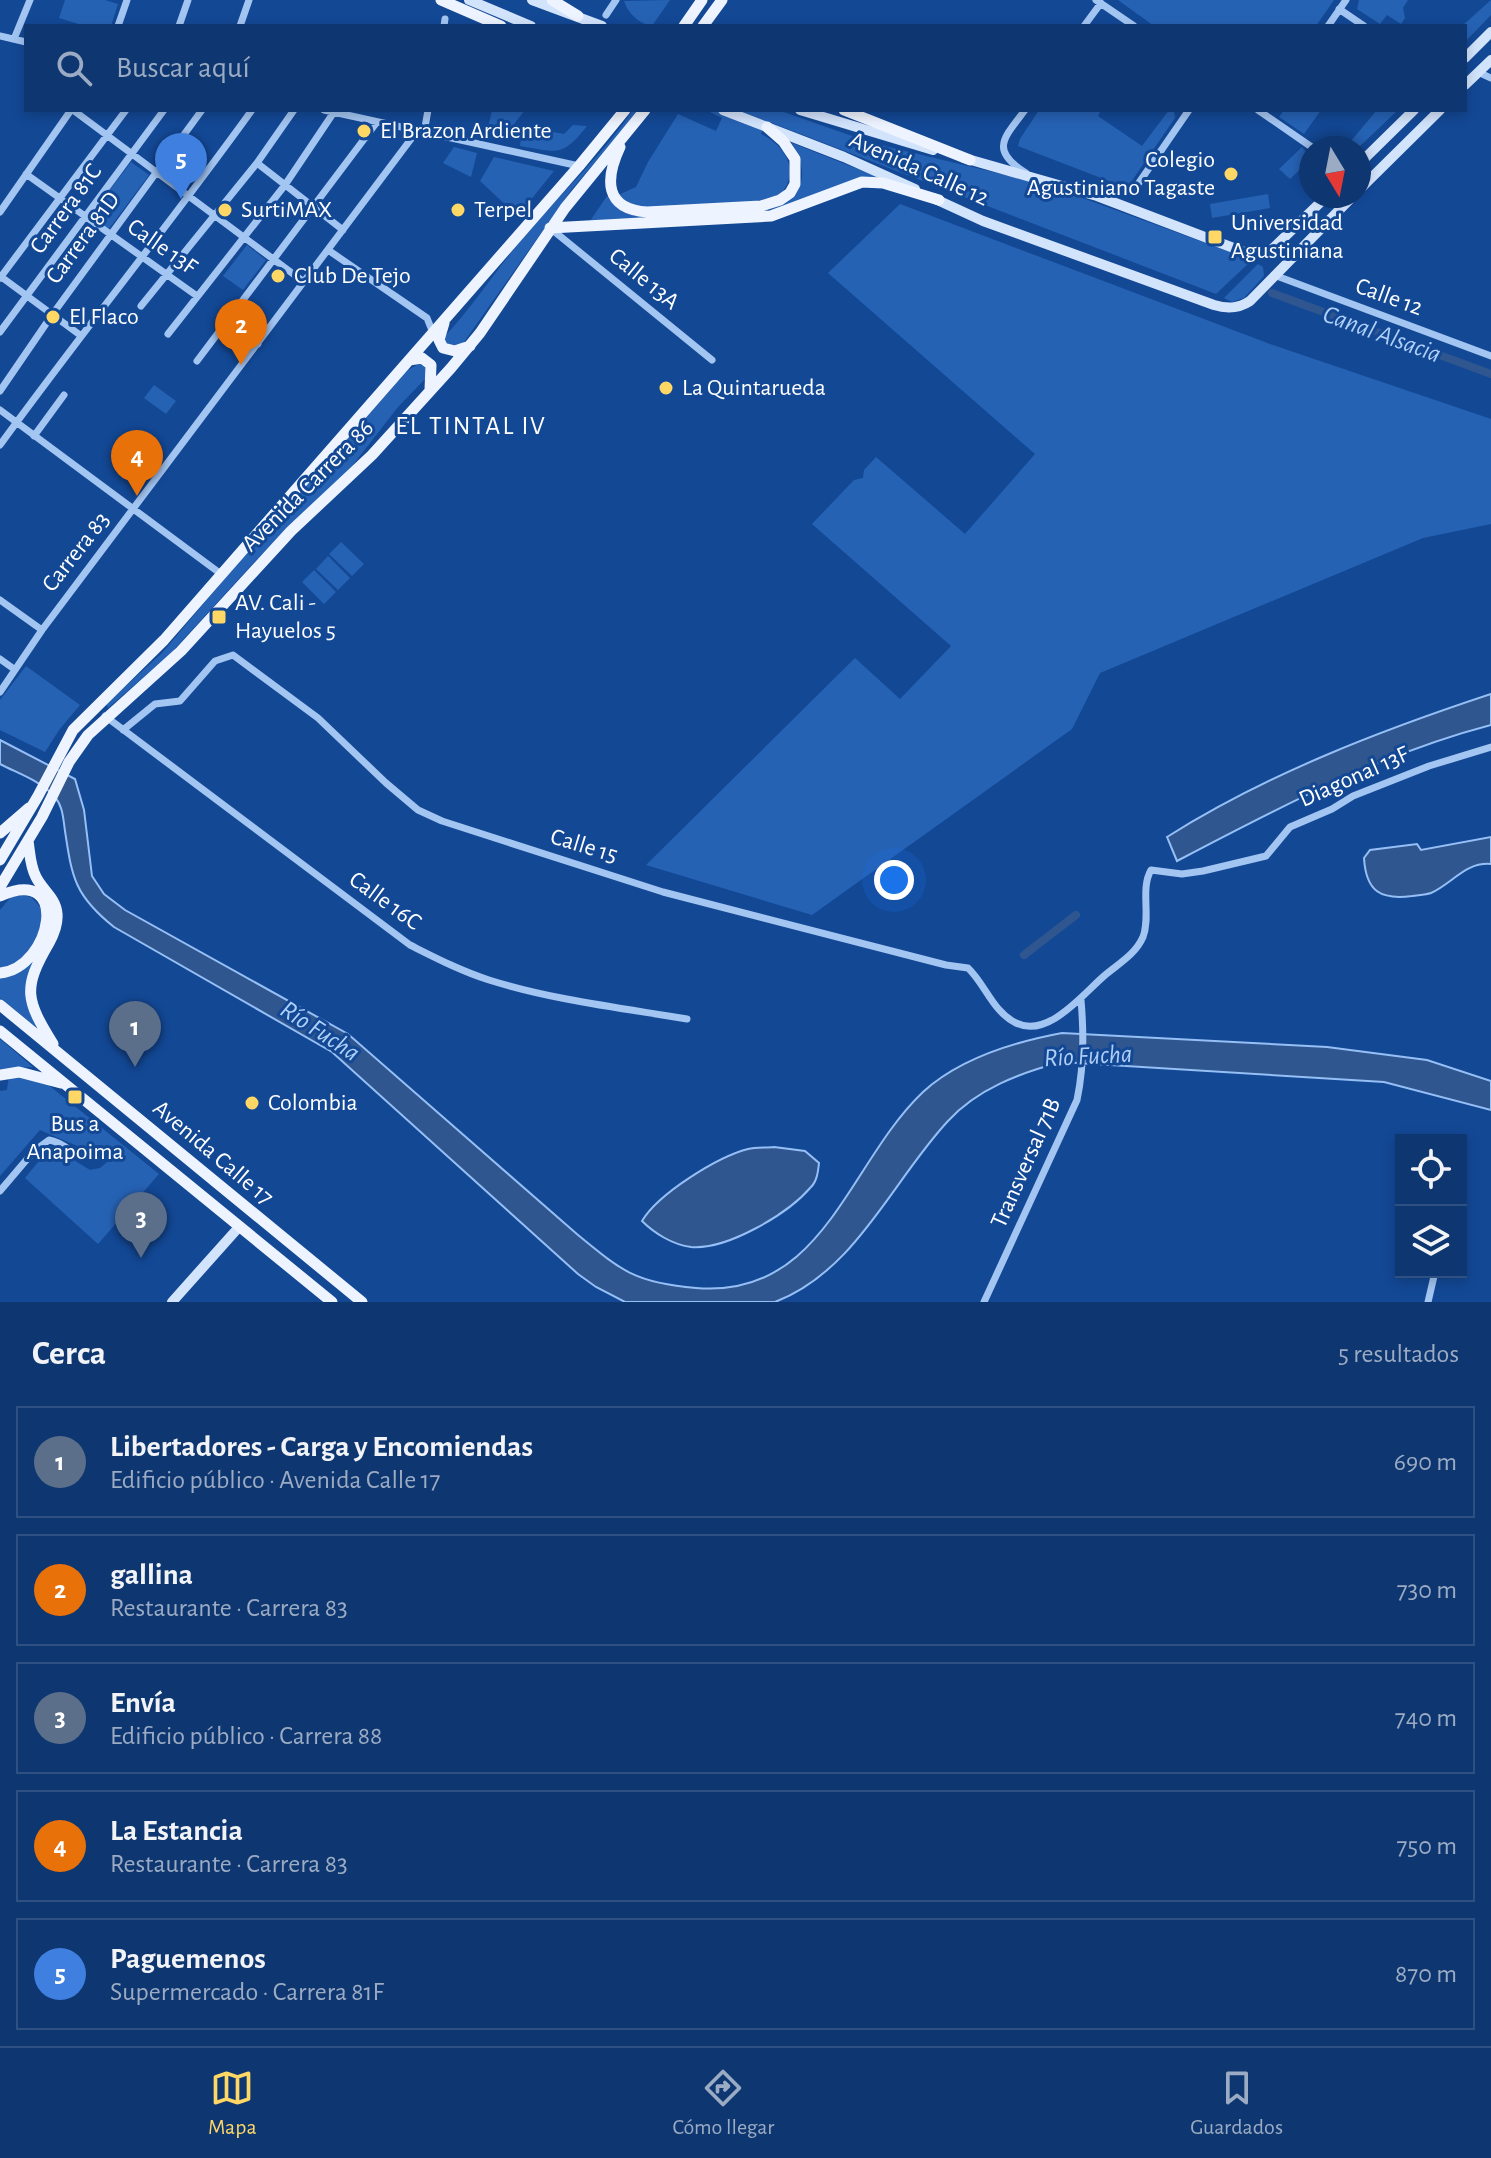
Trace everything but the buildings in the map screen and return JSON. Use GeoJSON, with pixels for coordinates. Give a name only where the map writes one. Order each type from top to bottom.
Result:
{"type":"FeatureCollection","features":[{"type":"Feature","properties":{"kind":"main road"},"geometry":{"type":"LineString","coordinates":[[441,0],[496,24]]}},
{"type":"Feature","properties":{"kind":"main road"},"geometry":{"type":"LineString","coordinates":[[469,0],[526,24]]}},
{"type":"Feature","properties":{"kind":"main road"},"geometry":{"type":"LineString","coordinates":[[532,0],[578,16],[604,21]]}},
{"type":"Feature","properties":{"kind":"main road"},"geometry":{"type":"LineString","coordinates":[[552,0],[578,16]]}},
{"type":"Feature","properties":{"kind":"main road"},"geometry":{"type":"LineString","coordinates":[[685,24],[700,0]]}},
{"type":"Feature","properties":{"kind":"main road"},"geometry":{"type":"LineString","coordinates":[[704,24],[722,0]]}},
{"type":"Feature","properties":{"kind":"main road"},"geometry":{"type":"LineString","coordinates":[[1467,56],[1491,32]]}},
{"type":"Feature","properties":{"kind":"main road"},"geometry":{"type":"LineString","coordinates":[[1467,83],[1491,60]]}},
{"type":"Feature","properties":{"kind":"main road","name":"Avenida Carrera 86"},"geometry":{"type":"LineString","coordinates":[[0,860],[36,801],[73,730],[152,653],[623,112]]}},
{"type":"Feature","properties":{"kind":"main road","name":"Avenida Carrera 86"},"geometry":{"type":"LineString","coordinates":[[0,887],[49,805],[69,762],[88,735],[105,716],[181,651],[298,524],[372,455],[430,391],[470,346],[550,228],[644,112]]}},
{"type":"Feature","properties":{"kind":"main road","name":"Avenida Calle 12"},"geometry":{"type":"LineString","coordinates":[[728,112],[867,167],[983,221],[1214,305],[1235,307],[1250,301],[1274,275]]}},
{"type":"Feature","properties":{"kind":"main road","name":"Avenida Calle 12"},"geometry":{"type":"LineString","coordinates":[[806,112],[1031,176],[1108,200],[1244,252],[1266,255]]}},
{"type":"Feature","properties":{"kind":"main road"},"geometry":{"type":"LineString","coordinates":[[849,112],[970,160]]}},
{"type":"Feature","properties":{"kind":"main road"},"geometry":{"type":"LineString","coordinates":[[1371,152],[1412,112]]}},
{"type":"Feature","properties":{"kind":"main road"},"geometry":{"type":"LineString","coordinates":[[1371,178],[1438,112]]}},
{"type":"Feature","properties":{"kind":"main road"},"geometry":{"type":"LineString","coordinates":[[626,136],[609,181],[616,199],[629,209],[647,212],[761,206],[790,193],[795,184],[796,171],[790,150],[767,127]]}},
{"type":"Feature","properties":{"kind":"main road"},"geometry":{"type":"LineString","coordinates":[[550,228],[771,216],[862,182],[883,183],[939,200]]}},
{"type":"Feature","properties":{"kind":"main road"},"geometry":{"type":"LineString","coordinates":[[1315,208],[1266,255],[1274,275],[1341,208]]}},
{"type":"Feature","properties":{"kind":"main road"},"geometry":{"type":"LineString","coordinates":[[445,319],[439,340],[443,348],[455,351],[470,346]]}},
{"type":"Feature","properties":{"kind":"main road"},"geometry":{"type":"LineString","coordinates":[[409,360],[422,358],[431,365],[430,391]]}},
{"type":"Feature","properties":{"kind":"main road"},"geometry":{"type":"LineString","coordinates":[[0,833],[36,801]]}},
{"type":"Feature","properties":{"kind":"main road"},"geometry":{"type":"LineString","coordinates":[[28,841],[34,874],[52,897],[58,915],[54,934],[29,982],[33,1006],[57,1051]]}},
{"type":"Feature","properties":{"kind":"main road"},"geometry":{"type":"LineString","coordinates":[[0,896],[19,889],[33,892],[44,903],[49,917],[29,957],[13,970],[0,973]]}},
{"type":"Feature","properties":{"kind":"main road","name":"Avenida Calle 17"},"geometry":{"type":"LineString","coordinates":[[0,1005],[362,1302]]}},
{"type":"Feature","properties":{"kind":"main road","name":"Avenida Calle 17"},"geometry":{"type":"LineString","coordinates":[[0,1031],[332,1302]]}},
{"type":"Feature","properties":{"kind":"main road"},"geometry":{"type":"LineString","coordinates":[[0,1075],[19,1072],[68,1085]]}},
{"type":"Feature","properties":{"kind":"main road"},"geometry":{"type":"LineString","coordinates":[[172,1302],[239,1227]]}},
{"type":"Feature","properties":{"kind":"street"},"geometry":{"type":"LineString","coordinates":[[14,39],[30,0]]}},
{"type":"Feature","properties":{"kind":"street"},"geometry":{"type":"LineString","coordinates":[[119,24],[127,0]]}},
{"type":"Feature","properties":{"kind":"street"},"geometry":{"type":"LineString","coordinates":[[180,24],[188,0]]}},
{"type":"Feature","properties":{"kind":"street"},"geometry":{"type":"LineString","coordinates":[[241,24],[249,0]]}},
{"type":"Feature","properties":{"kind":"street"},"geometry":{"type":"LineString","coordinates":[[602,0],[615,2],[604,21]]}},
{"type":"Feature","properties":{"kind":"street"},"geometry":{"type":"LineString","coordinates":[[1329,24],[1346,0]]}},
{"type":"Feature","properties":{"kind":"street"},"geometry":{"type":"LineString","coordinates":[[1085,24],[1098,2],[1131,24]]}},
{"type":"Feature","properties":{"kind":"street"},"geometry":{"type":"LineString","coordinates":[[1339,9],[1361,24]]}},
{"type":"Feature","properties":{"kind":"street"},"geometry":{"type":"LineString","coordinates":[[0,36],[24,42]]}},
{"type":"Feature","properties":{"kind":"street"},"geometry":{"type":"LineString","coordinates":[[1478,72],[1491,78]]}},
{"type":"Feature","properties":{"kind":"street"},"geometry":{"type":"LineString","coordinates":[[0,212],[71,112]]}},
{"type":"Feature","properties":{"kind":"street"},"geometry":{"type":"LineString","coordinates":[[75,112],[304,282]]}},
{"type":"Feature","properties":{"kind":"street"},"geometry":{"type":"LineString","coordinates":[[80,335],[0,277],[124,112]]}},
{"type":"Feature","properties":{"kind":"street","name":"Carrera 81C"},"geometry":{"type":"LineString","coordinates":[[0,332],[163,112]]}},
{"type":"Feature","properties":{"kind":"street","name":"Carrera 81D"},"geometry":{"type":"LineString","coordinates":[[0,391],[201,112]]}},
{"type":"Feature","properties":{"kind":"street"},"geometry":{"type":"LineString","coordinates":[[0,445],[80,335],[190,197],[251,112]]}},
{"type":"Feature","properties":{"kind":"street"},"geometry":{"type":"LineString","coordinates":[[141,306],[257,163],[293,112]]}},
{"type":"Feature","properties":{"kind":"street"},"geometry":{"type":"LineString","coordinates":[[168,334],[285,185],[334,112],[579,166]]}},
{"type":"Feature","properties":{"kind":"street"},"geometry":{"type":"LineString","coordinates":[[421,132],[427,112]]}},
{"type":"Feature","properties":{"kind":"street"},"geometry":{"type":"LineString","coordinates":[[1024,112],[1005,137],[1002,148],[1004,156],[1012,164],[1031,176]]}},
{"type":"Feature","properties":{"kind":"street"},"geometry":{"type":"LineString","coordinates":[[1136,187],[1188,112]]}},
{"type":"Feature","properties":{"kind":"street"},"geometry":{"type":"LineString","coordinates":[[1269,113],[1299,137]]}},
{"type":"Feature","properties":{"kind":"street"},"geometry":{"type":"LineString","coordinates":[[197,361],[377,122]]}},
{"type":"Feature","properties":{"kind":"street","name":"Carrera 83"},"geometry":{"type":"LineString","coordinates":[[0,692],[42,630],[343,230],[421,132]]}},
{"type":"Feature","properties":{"kind":"street"},"geometry":{"type":"LineString","coordinates":[[257,163],[343,230]]}},
{"type":"Feature","properties":{"kind":"street","name":"Calle 13F"},"geometry":{"type":"LineString","coordinates":[[26,174],[197,296]]}},
{"type":"Feature","properties":{"kind":"street","name":"Calle 13A"},"geometry":{"type":"LineString","coordinates":[[550,228],[712,360]]}},
{"type":"Feature","properties":{"kind":"street"},"geometry":{"type":"LineString","coordinates":[[328,250],[427,318],[433,333]]}},
{"type":"Feature","properties":{"kind":"street","name":"Calle 12"},"geometry":{"type":"LineString","coordinates":[[1274,275],[1491,356]]}},
{"type":"Feature","properties":{"kind":"street"},"geometry":{"type":"LineString","coordinates":[[227,321],[258,344]]}},
{"type":"Feature","properties":{"kind":"street"},"geometry":{"type":"LineString","coordinates":[[34,436],[64,395]]}},
{"type":"Feature","properties":{"kind":"street"},"geometry":{"type":"LineString","coordinates":[[0,410],[221,574]]}},
{"type":"Feature","properties":{"kind":"street"},"geometry":{"type":"LineString","coordinates":[[0,600],[42,630]]}},
{"type":"Feature","properties":{"kind":"street","name":"Calle 15"},"geometry":{"type":"LineString","coordinates":[[123,730],[155,704],[180,701],[215,661],[233,655],[318,718],[418,810],[442,821],[663,892],[897,953],[968,968],[986,994],[1016,1023],[1029,1027],[1045,1023],[1081,1000]]}},
{"type":"Feature","properties":{"kind":"street"},"geometry":{"type":"LineString","coordinates":[[0,659],[14,669]]}},
{"type":"Feature","properties":{"kind":"street","name":"Calle 16C"},"geometry":{"type":"LineString","coordinates":[[105,716],[410,945],[457,969],[490,981],[577,1001],[687,1019]]}},
{"type":"Feature","properties":{"kind":"street","name":"Diagonal 13F"},"geometry":{"type":"LineString","coordinates":[[1081,1000],[1104,975],[1124,961],[1142,939],[1147,882],[1151,870],[1182,874],[1266,856],[1290,827],[1332,809],[1342,801],[1429,766],[1491,747]]}},
{"type":"Feature","properties":{"kind":"street","name":"Transversal 71B"},"geometry":{"type":"LineString","coordinates":[[984,1302],[1077,1100],[1084,1030],[1081,1000]]}},
{"type":"Feature","properties":{"kind":"street"},"geometry":{"type":"LineString","coordinates":[[0,1191],[44,1142],[53,1140],[78,1156],[95,1156],[104,1150]]}},
{"type":"Feature","properties":{"kind":"street"},"geometry":{"type":"LineString","coordinates":[[1428,1302],[1434,1278]]}},
{"type":"Feature","properties":{"kind":"shaded area"},"geometry":{"type":"Polygon","coordinates":[[[65,0],[105,0],[118,4],[112,24],[78,24],[59,18],[65,0]]]}},
{"type":"Feature","properties":{"kind":"shaded area"},"geometry":{"type":"Polygon","coordinates":[[[670,0],[653,24],[643,23],[635,17],[624,1],[670,0]]]}},
{"type":"Feature","properties":{"kind":"shaded area"},"geometry":{"type":"Polygon","coordinates":[[[1118,0],[1334,0],[1317,24],[1151,24],[1118,0]]]}},
{"type":"Feature","properties":{"kind":"shaded area"},"geometry":{"type":"Polygon","coordinates":[[[1359,0],[1408,0],[1403,8],[1405,18],[1401,24],[1387,15],[1380,24],[1357,9],[1359,0]]]}},
{"type":"Feature","properties":{"kind":"shaded area"},"geometry":{"type":"Polygon","coordinates":[[[1491,0],[1491,15],[1467,40],[1467,24],[1464,24],[1491,0]]]}},
{"type":"Feature","properties":{"kind":"shaded area"},"geometry":{"type":"Polygon","coordinates":[[[492,112],[523,112],[501,141],[486,137],[492,112]]]}},
{"type":"Feature","properties":{"kind":"shaded area"},"geometry":{"type":"Polygon","coordinates":[[[632,112],[638,112],[572,189],[464,342],[456,347],[445,343],[445,336],[518,244],[632,112]]]}},
{"type":"Feature","properties":{"kind":"shaded area"},"geometry":{"type":"Polygon","coordinates":[[[710,112],[784,112],[872,143],[1047,185],[1252,260],[1216,294],[767,121],[761,134],[783,152],[790,168],[787,185],[781,194],[754,202],[649,208],[633,205],[618,195],[636,187],[678,114],[716,131],[722,118],[710,112]]]}},
{"type":"Feature","properties":{"kind":"shaded area"},"geometry":{"type":"Polygon","coordinates":[[[1038,112],[1100,112],[1098,116],[1142,146],[1168,112],[1174,112],[1175,118],[1127,188],[1018,146],[1038,112]]]}},
{"type":"Feature","properties":{"kind":"shaded area"},"geometry":{"type":"Polygon","coordinates":[[[1283,112],[1320,112],[1304,134],[1279,117],[1283,112]]]}},
{"type":"Feature","properties":{"kind":"shaded area"},"geometry":{"type":"Polygon","coordinates":[[[1375,112],[1396,112],[1371,136],[1355,136],[1375,112]]]}},
{"type":"Feature","properties":{"kind":"shaded area"},"geometry":{"type":"Polygon","coordinates":[[[573,125],[587,126],[565,148],[551,151],[520,146],[521,138],[531,128],[564,134],[573,125]]]}},
{"type":"Feature","properties":{"kind":"shaded area"},"geometry":{"type":"Polygon","coordinates":[[[792,143],[888,181],[778,211],[590,221],[607,196],[620,210],[637,216],[769,210],[790,199],[801,184],[801,165],[792,143]]]}},
{"type":"Feature","properties":{"kind":"shaded area"},"geometry":{"type":"Polygon","coordinates":[[[454,147],[477,153],[471,177],[443,163],[454,147]]]}},
{"type":"Feature","properties":{"kind":"shaded area"},"geometry":{"type":"Polygon","coordinates":[[[1299,150],[1299,170],[1290,179],[1279,169],[1299,150]]]}},
{"type":"Feature","properties":{"kind":"shaded area"},"geometry":{"type":"Polygon","coordinates":[[[494,157],[554,171],[525,207],[509,208],[480,181],[494,157]]]}},
{"type":"Feature","properties":{"kind":"shaded area"},"geometry":{"type":"Polygon","coordinates":[[[131,162],[149,175],[108,230],[90,216],[131,162]]]}},
{"type":"Feature","properties":{"kind":"shaded area"},"geometry":{"type":"Polygon","coordinates":[[[1268,194],[1270,208],[1212,218],[1210,204],[1268,194]]]}},
{"type":"Feature","properties":{"kind":"shaded area"},"geometry":{"type":"Polygon","coordinates":[[[900,204],[1270,344],[1491,419],[1491,524],[1423,538],[1100,673],[1072,729],[812,915],[646,865],[855,658],[900,699],[951,646],[812,524],[854,480],[863,478],[864,470],[876,457],[965,534],[1035,454],[828,273],[900,204]]]}},
{"type":"Feature","properties":{"kind":"shaded area"},"geometry":{"type":"Polygon","coordinates":[[[247,245],[266,260],[243,290],[223,276],[247,245]]]}},
{"type":"Feature","properties":{"kind":"shaded area"},"geometry":{"type":"Polygon","coordinates":[[[1258,264],[1263,267],[1264,276],[1244,298],[1232,302],[1224,298],[1258,264]]]}},
{"type":"Feature","properties":{"kind":"shaded area"},"geometry":{"type":"Polygon","coordinates":[[[420,363],[427,369],[426,378],[398,407],[352,466],[257,559],[169,655],[108,708],[106,704],[162,653],[264,532],[408,370],[420,363]]]}},
{"type":"Feature","properties":{"kind":"shaded area"},"geometry":{"type":"Polygon","coordinates":[[[154,385],[176,401],[166,414],[144,398],[154,385]]]}},
{"type":"Feature","properties":{"kind":"shaded area"},"geometry":{"type":"Polygon","coordinates":[[[341,542],[364,564],[352,576],[329,554],[341,542]]]}},
{"type":"Feature","properties":{"kind":"shaded area"},"geometry":{"type":"Polygon","coordinates":[[[328,556],[350,578],[338,590],[316,569],[328,556]]]}},
{"type":"Feature","properties":{"kind":"shaded area"},"geometry":{"type":"Polygon","coordinates":[[[314,570],[336,592],[324,604],[302,582],[314,570]]]}},
{"type":"Feature","properties":{"kind":"shaded area"},"geometry":{"type":"Polygon","coordinates":[[[26,666],[80,705],[45,752],[0,730],[0,700],[26,666]]]}},
{"type":"Feature","properties":{"kind":"shaded area"},"geometry":{"type":"Polygon","coordinates":[[[21,895],[31,897],[44,911],[42,921],[36,940],[25,955],[0,969],[0,910],[10,898],[21,895]]]}},
{"type":"Feature","properties":{"kind":"shaded area"},"geometry":{"type":"Polygon","coordinates":[[[32,962],[26,986],[42,1032],[0,998],[0,977],[20,972],[32,962]]]}},
{"type":"Feature","properties":{"kind":"shaded area"},"geometry":{"type":"Polygon","coordinates":[[[0,1039],[33,1067],[0,1069],[0,1039]]]}},
{"type":"Feature","properties":{"kind":"shaded area"},"geometry":{"type":"Polygon","coordinates":[[[9,1075],[46,1083],[159,1174],[98,1244],[25,1178],[51,1146],[90,1170],[100,1168],[112,1158],[101,1145],[82,1148],[40,1130],[0,1176],[0,1091],[7,1090],[9,1075]]]}},
{"type":"Feature","properties":{"kind":"water"},"geometry":{"type":"Polygon","coordinates":[[[1491,694],[1491,725],[1409,751],[1330,784],[1177,861],[1167,837],[1244,793],[1366,739],[1491,694]]]}},
{"type":"Feature","properties":{"kind":"water","name":"Río Fucha"},"geometry":{"type":"Polygon","coordinates":[[[0,740],[75,779],[84,810],[92,876],[104,894],[125,910],[348,1034],[594,1248],[631,1274],[659,1283],[696,1288],[739,1286],[775,1272],[804,1250],[829,1221],[897,1121],[923,1092],[954,1070],[988,1053],[1062,1033],[1327,1047],[1427,1060],[1491,1081],[1491,1110],[1384,1082],[1061,1062],[1000,1084],[960,1110],[928,1145],[851,1247],[803,1288],[775,1302],[625,1302],[578,1274],[332,1052],[114,927],[101,916],[83,895],[73,874],[59,804],[42,786],[0,764],[0,740]]]}},
{"type":"Feature","properties":{"kind":"water"},"geometry":{"type":"Polygon","coordinates":[[[1491,837],[1491,864],[1474,866],[1431,893],[1401,897],[1384,895],[1372,886],[1365,870],[1364,858],[1370,850],[1417,844],[1421,850],[1491,837]]]}},
{"type":"Feature","properties":{"kind":"water"},"geometry":{"type":"Polygon","coordinates":[[[774,1147],[805,1151],[819,1163],[818,1173],[813,1185],[801,1197],[756,1228],[722,1243],[691,1247],[664,1238],[642,1221],[674,1188],[705,1168],[748,1149],[774,1147]]]}},
{"type":"Feature","properties":{"kind":"waterway","name":"Canal Alsacia"},"geometry":{"type":"LineString","coordinates":[[1272,293],[1491,374]]}},
{"type":"Feature","properties":{"kind":"waterway"},"geometry":{"type":"LineString","coordinates":[[1024,955],[1076,915]]}},
{"type":"Feature","properties":{"kind":"place","name":"El Brazon Ardiente"},"geometry":{"type":"Point","coordinates":[364,131]}},
{"type":"Feature","properties":{"kind":"place","name":"Colegio Agustiniano Tagaste"},"geometry":{"type":"Point","coordinates":[1231,174]}},
{"type":"Feature","properties":{"kind":"place","name":"Paguemenos"},"geometry":{"type":"Point","coordinates":[181,199]}},
{"type":"Feature","properties":{"kind":"place","name":"SurtiMAX"},"geometry":{"type":"Point","coordinates":[225,210]}},
{"type":"Feature","properties":{"kind":"place","name":"Terpel"},"geometry":{"type":"Point","coordinates":[458,210]}},
{"type":"Feature","properties":{"kind":"place","name":"Universidad Agustiniana"},"geometry":{"type":"Point","coordinates":[1215,237]}},
{"type":"Feature","properties":{"kind":"place","name":"Club De Tejo"},"geometry":{"type":"Point","coordinates":[278,276]}},
{"type":"Feature","properties":{"kind":"place","name":"El Flaco"},"geometry":{"type":"Point","coordinates":[53,317]}},
{"type":"Feature","properties":{"kind":"place","name":"gallina"},"geometry":{"type":"Point","coordinates":[241,365]}},
{"type":"Feature","properties":{"kind":"place","name":"La Quintarueda"},"geometry":{"type":"Point","coordinates":[666,388]}},
{"type":"Feature","properties":{"kind":"place","name":"La Estancia"},"geometry":{"type":"Point","coordinates":[137,496]}},
{"type":"Feature","properties":{"kind":"place","name":"AV. Cali - Hayuelos 5"},"geometry":{"type":"Point","coordinates":[219,617]}},
{"type":"Feature","properties":{"kind":"place","name":"Libertadores - Carga y Encomiendas"},"geometry":{"type":"Point","coordinates":[135,1067]}},
{"type":"Feature","properties":{"kind":"place","name":"Bus a Anapoima"},"geometry":{"type":"Point","coordinates":[75,1097]}},
{"type":"Feature","properties":{"kind":"place","name":"Colombia"},"geometry":{"type":"Point","coordinates":[252,1103]}},
{"type":"Feature","properties":{"kind":"place","name":"Envía"},"geometry":{"type":"Point","coordinates":[141,1258]}},
{"type":"Feature","properties":{"kind":"district","name":"EL TINTAL IV"},"geometry":{"type":"Point","coordinates":[471,426]}}]}
